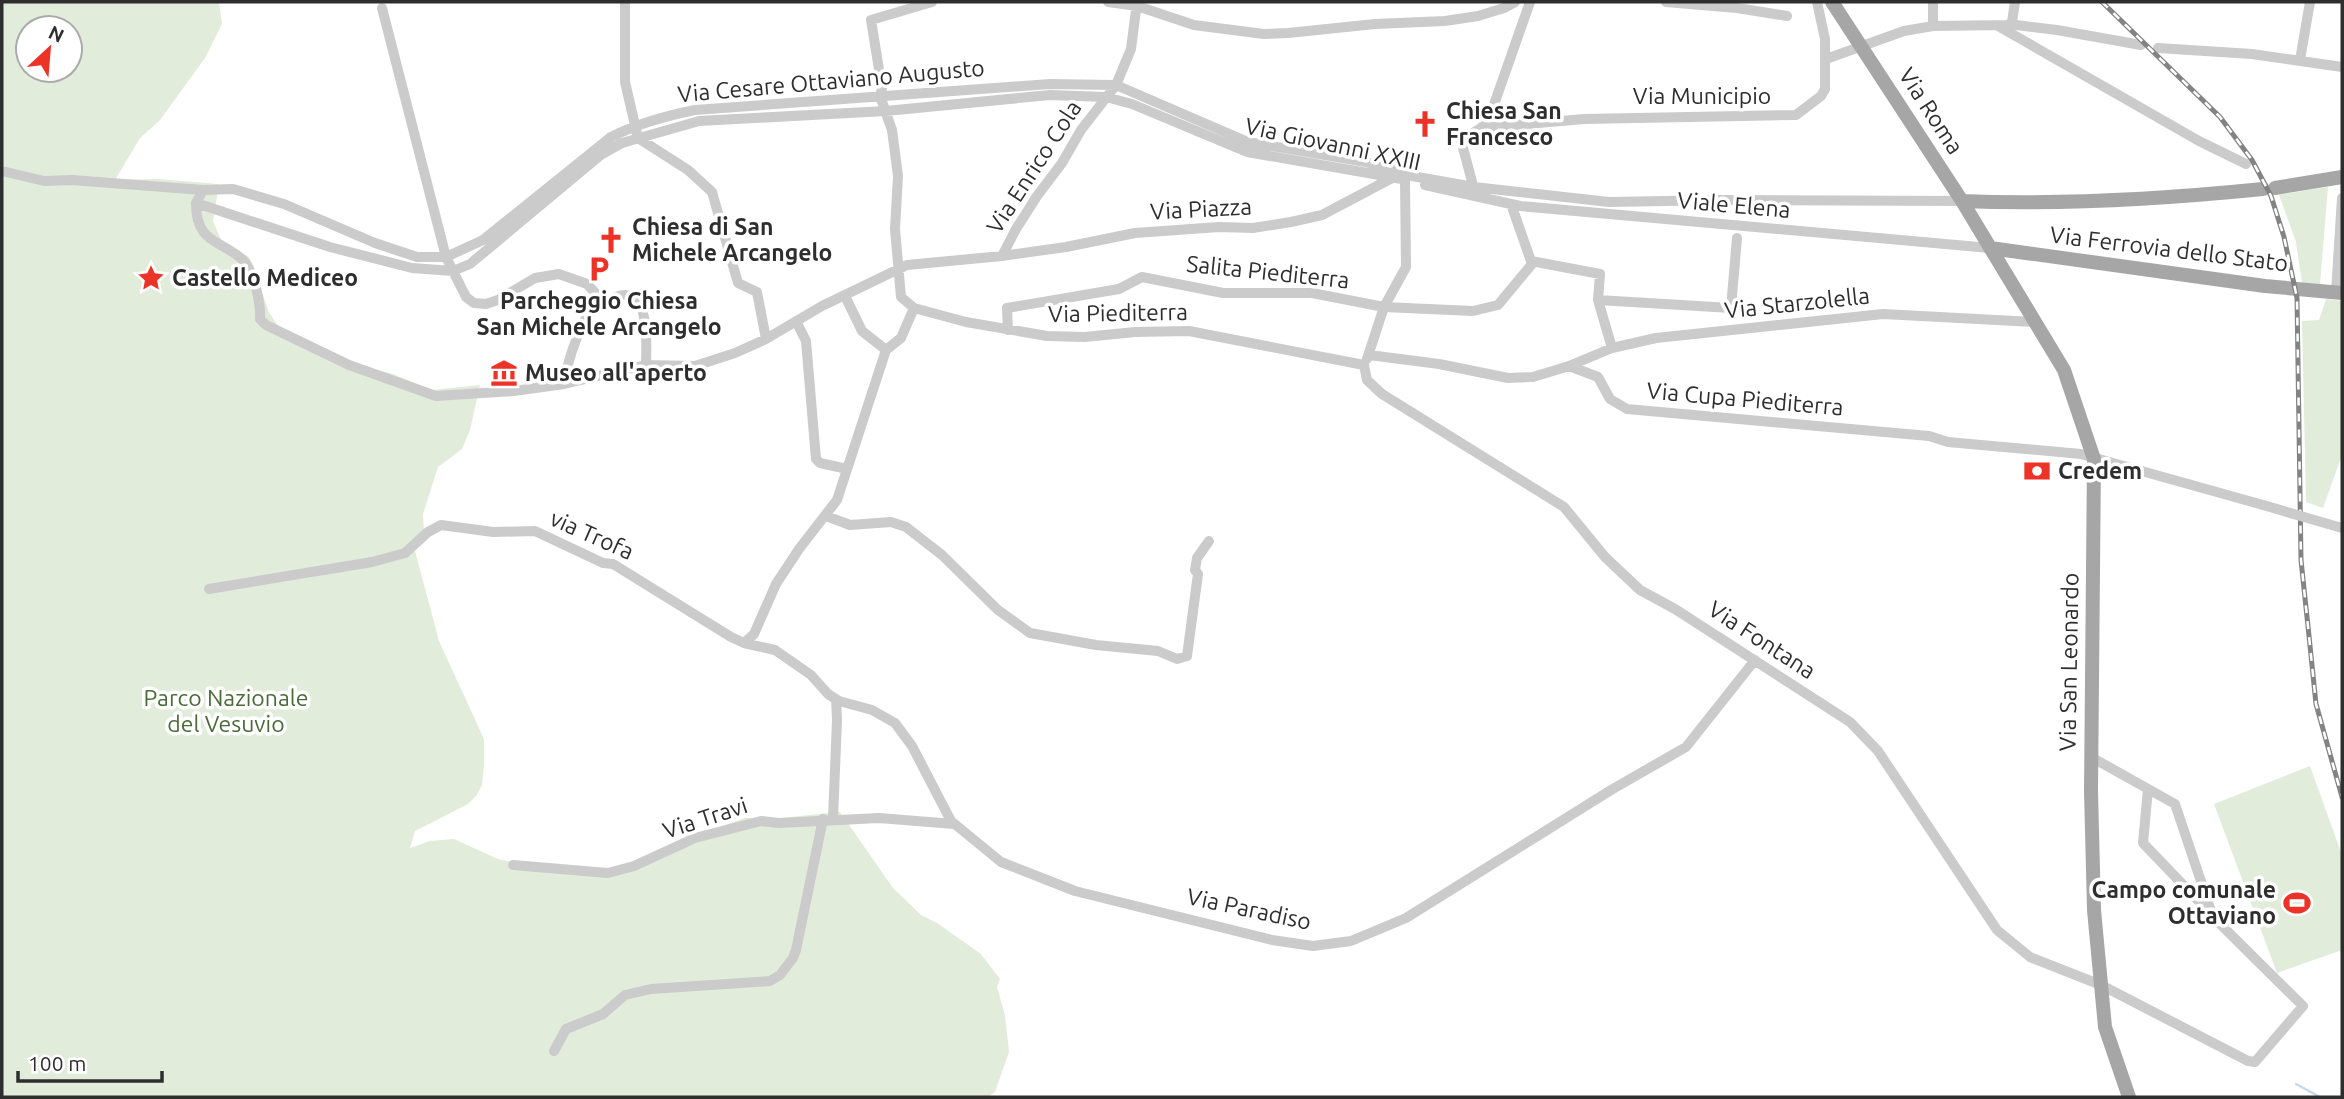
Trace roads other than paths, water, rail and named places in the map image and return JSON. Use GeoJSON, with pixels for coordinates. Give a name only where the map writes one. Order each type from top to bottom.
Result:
{"type":"FeatureCollection","features":[{"type":"Feature","properties":{"kind":"main road","name":"Via Roma"},"geometry":{"type":"LineString","coordinates":[[1832,2],[1990,248]]}},
{"type":"Feature","properties":{"kind":"main road"},"geometry":{"type":"LineString","coordinates":[[1962,201],[2091,200],[2199,195],[2269,189],[2342,177]]}},
{"type":"Feature","properties":{"kind":"main road","name":"Via Ferrovia dello Stato"},"geometry":{"type":"LineString","coordinates":[[1990,248],[2265,286],[2339,293]]}},
{"type":"Feature","properties":{"kind":"main road","name":"Via San Leonardo"},"geometry":{"type":"LineString","coordinates":[[1990,248],[2064,370],[2094,459],[2091,757],[2094,910],[2105,1027],[2129,1097]]}},
{"type":"Feature","properties":{"kind":"street"},"geometry":{"type":"LineString","coordinates":[[625,2],[625,82],[638,138],[688,170],[712,192],[738,283],[757,292],[766,339]]}},
{"type":"Feature","properties":{"kind":"street"},"geometry":{"type":"LineString","coordinates":[[744,643],[754,634],[776,584],[837,500],[886,350],[901,338],[914,308],[901,297],[895,229],[898,176],[892,130],[880,96],[882,88],[871,20],[932,2]]}},
{"type":"Feature","properties":{"kind":"street"},"geometry":{"type":"LineString","coordinates":[[1108,2],[1137,4],[1194,25],[1264,34],[1456,20],[1504,8],[1514,2]]}},
{"type":"Feature","properties":{"kind":"street"},"geometry":{"type":"LineString","coordinates":[[1474,192],[1461,140],[1481,128],[1490,116],[1530,2]]}},
{"type":"Feature","properties":{"kind":"street"},"geometry":{"type":"LineString","coordinates":[[1666,2],[1737,8],[1787,16]]}},
{"type":"Feature","properties":{"kind":"street","name":"Via Municipio"},"geometry":{"type":"LineString","coordinates":[[1481,128],[1596,119],[1790,116],[1803,112],[1825,89],[1825,39],[1817,2]]}},
{"type":"Feature","properties":{"kind":"street"},"geometry":{"type":"LineString","coordinates":[[1933,2],[1933,26]]}},
{"type":"Feature","properties":{"kind":"street"},"geometry":{"type":"LineString","coordinates":[[2012,22],[2015,2]]}},
{"type":"Feature","properties":{"kind":"street"},"geometry":{"type":"LineString","coordinates":[[2300,60],[2310,2]]}},
{"type":"Feature","properties":{"kind":"street","name":"Via Enrico Cola"},"geometry":{"type":"LineString","coordinates":[[196,203],[196,219],[203,232],[244,261],[255,284],[261,308],[260,319],[266,325],[349,365],[436,396],[514,391],[564,384],[646,365],[695,366],[766,339],[907,265],[1002,256],[1037,196],[1116,85],[1131,49],[1137,4]]}},
{"type":"Feature","properties":{"kind":"street"},"geometry":{"type":"LineString","coordinates":[[382,8],[446,257],[466,297],[474,303],[486,304],[535,278],[551,275],[574,278],[608,300],[625,295],[634,298],[646,320],[646,365]]}},
{"type":"Feature","properties":{"kind":"street"},"geometry":{"type":"LineString","coordinates":[[1826,60],[1891,35],[1933,26],[1998,26],[2012,22],[2016,25],[2141,46]]}},
{"type":"Feature","properties":{"kind":"street"},"geometry":{"type":"LineString","coordinates":[[1998,26],[2199,141],[2246,164]]}},
{"type":"Feature","properties":{"kind":"street"},"geometry":{"type":"LineString","coordinates":[[2158,48],[2252,54],[2342,67]]}},
{"type":"Feature","properties":{"kind":"street","name":"Via Cesare Ottaviano Augusto"},"geometry":{"type":"LineString","coordinates":[[2,172],[44,181],[72,180],[203,190],[233,189],[260,196],[375,243],[417,257],[446,257],[483,240],[526,208],[597,147],[635,125],[695,110],[1050,84],[1116,85]]}},
{"type":"Feature","properties":{"kind":"street","name":"Via Giovanni XXIII"},"geometry":{"type":"LineString","coordinates":[[1116,85],[1248,142],[1366,162],[1474,192]]}},
{"type":"Feature","properties":{"kind":"street","name":"Via Cesare Ottaviano Augusto"},"geometry":{"type":"LineString","coordinates":[[453,271],[470,264],[602,154],[622,143],[699,121],[886,111],[1050,95],[1106,97]]}},
{"type":"Feature","properties":{"kind":"street","name":"Via Giovanni XXIII"},"geometry":{"type":"LineString","coordinates":[[1106,97],[1132,104],[1247,152],[1474,192]]}},
{"type":"Feature","properties":{"kind":"street"},"geometry":{"type":"LineString","coordinates":[[1400,179],[1406,267],[1384,307],[1367,360],[1439,364],[1508,378],[1533,377],[1569,366]]}},
{"type":"Feature","properties":{"kind":"street","name":"Via Piazza"},"geometry":{"type":"LineString","coordinates":[[1002,256],[1135,233],[1219,227],[1253,228],[1292,222],[1322,215],[1400,179]]}},
{"type":"Feature","properties":{"kind":"street"},"geometry":{"type":"LineString","coordinates":[[203,190],[196,203],[330,247],[412,268],[453,271]]}},
{"type":"Feature","properties":{"kind":"street","name":"Viale Elena"},"geometry":{"type":"LineString","coordinates":[[1474,192],[1609,202],[1962,201]]}},
{"type":"Feature","properties":{"kind":"street","name":"Viale Elena"},"geometry":{"type":"LineString","coordinates":[[1474,192],[1511,204],[1990,248]]}},
{"type":"Feature","properties":{"kind":"street"},"geometry":{"type":"LineString","coordinates":[[2339,293],[2342,198]]}},
{"type":"Feature","properties":{"kind":"street"},"geometry":{"type":"LineString","coordinates":[[1384,307],[1472,310],[1498,305],[1532,264],[1511,204]]}},
{"type":"Feature","properties":{"kind":"street"},"geometry":{"type":"LineString","coordinates":[[1730,331],[1737,238]]}},
{"type":"Feature","properties":{"kind":"street"},"geometry":{"type":"LineString","coordinates":[[1531,261],[1601,274],[1598,300],[1612,348]]}},
{"type":"Feature","properties":{"kind":"street","name":"Salita Piediterra"},"geometry":{"type":"LineString","coordinates":[[1008,330],[1007,307],[1119,289],[1142,277],[1223,293],[1312,293],[1384,307]]}},
{"type":"Feature","properties":{"kind":"street"},"geometry":{"type":"LineString","coordinates":[[564,384],[568,358],[587,313],[598,296]]}},
{"type":"Feature","properties":{"kind":"street"},"geometry":{"type":"LineString","coordinates":[[845,296],[862,331],[886,350]]}},
{"type":"Feature","properties":{"kind":"street"},"geometry":{"type":"LineString","coordinates":[[1598,300],[1731,308]]}},
{"type":"Feature","properties":{"kind":"street","name":"Via Piediterra"},"geometry":{"type":"LineString","coordinates":[[914,308],[966,322],[1047,336],[1085,337],[1135,332],[1189,331],[1367,360]]}},
{"type":"Feature","properties":{"kind":"street","name":"Via Starzolella"},"geometry":{"type":"LineString","coordinates":[[1569,366],[1612,348],[1656,338],[1883,314],[2035,322]]}},
{"type":"Feature","properties":{"kind":"street"},"geometry":{"type":"LineString","coordinates":[[796,321],[806,341],[816,459],[820,463],[847,469]]}},
{"type":"Feature","properties":{"kind":"street","name":"Via Fontana"},"geometry":{"type":"LineString","coordinates":[[1367,360],[1367,380],[1382,394],[1564,507],[1605,557],[1640,590],[1850,722],[1878,751],[1997,930],[2030,957],[2101,985],[2248,1061],[2255,1062],[2303,1006],[2213,917]]}},
{"type":"Feature","properties":{"kind":"street","name":"Via Cupa Piediterra"},"geometry":{"type":"LineString","coordinates":[[1569,366],[1598,377],[1610,399],[1627,409],[1929,436],[1948,442],[2081,454],[2342,528]]}},
{"type":"Feature","properties":{"kind":"street"},"geometry":{"type":"LineString","coordinates":[[826,516],[850,525],[891,522],[906,527],[942,555],[998,610],[1030,633],[1096,645],[1158,651],[1177,659],[1187,656],[1198,575],[1195,570],[1197,558],[1209,541]]}},
{"type":"Feature","properties":{"kind":"street","name":"via Trofa"},"geometry":{"type":"LineString","coordinates":[[209,589],[372,562],[405,553],[441,524],[494,532],[536,531],[603,563],[613,564],[744,643]]}},
{"type":"Feature","properties":{"kind":"street","name":"Via Paradiso"},"geometry":{"type":"LineString","coordinates":[[744,643],[775,650],[811,675],[836,699],[872,710],[895,723],[912,746],[954,824],[1001,862],[1075,891],[1272,940],[1312,946],[1351,941],[1406,918],[1611,790],[1686,747],[1755,660]]}},
{"type":"Feature","properties":{"kind":"street"},"geometry":{"type":"LineString","coordinates":[[554,1051],[566,1029],[603,1014],[614,1003],[635,991],[759,983],[780,975],[796,950],[828,819],[838,720],[836,699]]}},
{"type":"Feature","properties":{"kind":"street"},"geometry":{"type":"LineString","coordinates":[[2091,757],[2175,804],[2213,917]]}},
{"type":"Feature","properties":{"kind":"street"},"geometry":{"type":"LineString","coordinates":[[2148,789],[2143,844],[2213,917]]}},
{"type":"Feature","properties":{"kind":"street","name":"Via Travi"},"geometry":{"type":"LineString","coordinates":[[513,864],[608,873],[634,866],[695,838],[761,821],[879,818],[954,824]]}},
{"type":"Feature","properties":{"kind":"waterway"},"geometry":{"type":"LineString","coordinates":[[2296,1084],[2320,1097]]}},
{"type":"Feature","properties":{"kind":"railway"},"geometry":{"type":"LineString","coordinates":[[2102,2],[2220,117],[2252,160],[2271,196],[2284,237],[2297,298],[2301,560],[2316,704],[2342,797]]}},
{"type":"Feature","properties":{"kind":"place","name":"Chiesa San Francesco"},"geometry":{"type":"Point","coordinates":[1425,124]}},
{"type":"Feature","properties":{"kind":"place","name":"Chiesa di San Michele Arcangelo"},"geometry":{"type":"Point","coordinates":[611,240]}},
{"type":"Feature","properties":{"kind":"place","name":"Parcheggio Chiesa San Michele Arcangelo"},"geometry":{"type":"Point","coordinates":[599,269]}},
{"type":"Feature","properties":{"kind":"place","name":"Castello Mediceo"},"geometry":{"type":"Point","coordinates":[151,278]}},
{"type":"Feature","properties":{"kind":"place","name":"Museo all'aperto"},"geometry":{"type":"Point","coordinates":[504,373]}},
{"type":"Feature","properties":{"kind":"place","name":"Credem"},"geometry":{"type":"Point","coordinates":[2037,471]}},
{"type":"Feature","properties":{"kind":"place","name":"Campo comunale Ottaviano"},"geometry":{"type":"Point","coordinates":[2297,903]}},
{"type":"Feature","properties":{"kind":"park label","name":"Parco Nazionale del Vesuvio"},"geometry":{"type":"Point","coordinates":[226,711]}}]}
